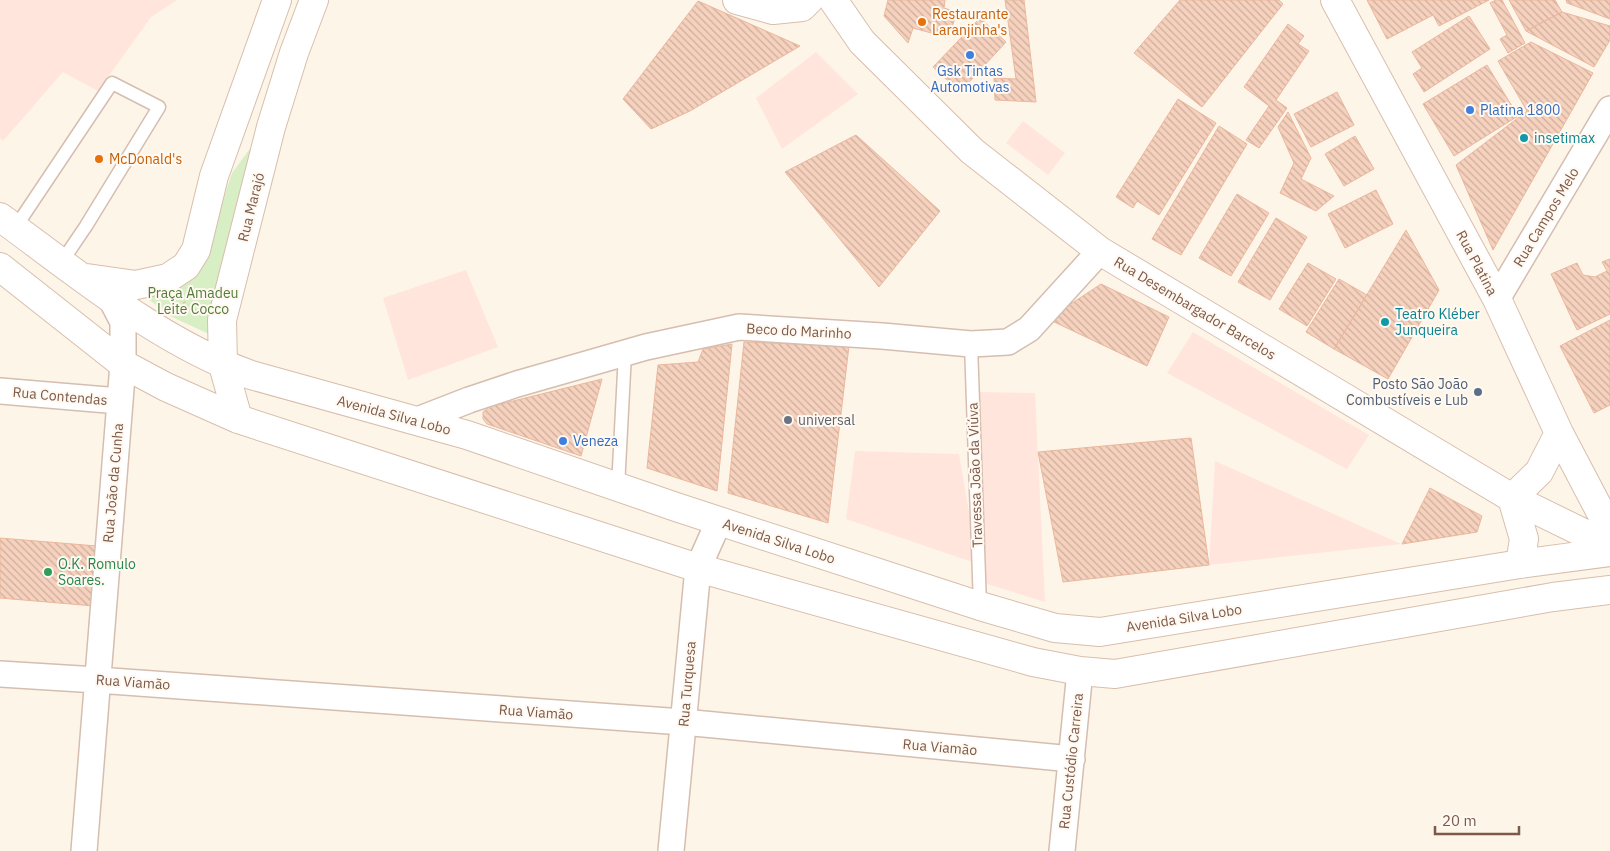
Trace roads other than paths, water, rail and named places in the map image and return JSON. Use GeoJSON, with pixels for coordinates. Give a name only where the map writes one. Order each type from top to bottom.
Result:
{"type":"FeatureCollection","features":[{"type":"Feature","properties":{"kind":"main road"},"geometry":{"type":"LineString","coordinates":[[72,270],[136,285],[168,278],[186,266],[196,250],[214,176],[277,0]]}},
{"type":"Feature","properties":{"kind":"main road","name":"Rua Marajó"},"geometry":{"type":"LineString","coordinates":[[238,419],[223,365],[222,320],[271,127],[294,53],[314,0]]}},
{"type":"Feature","properties":{"kind":"main road"},"geometry":{"type":"LineString","coordinates":[[737,0],[773,10],[802,7],[809,0]]}},
{"type":"Feature","properties":{"kind":"main road","name":"Rua Desembargador Barcelos"},"geometry":{"type":"LineString","coordinates":[[833,0],[862,42],[972,151],[1100,251],[1512,498],[1610,546]]}},
{"type":"Feature","properties":{"kind":"main road","name":"Rua Platina"},"geometry":{"type":"LineString","coordinates":[[1335,0],[1497,299],[1559,433],[1610,530]]}},
{"type":"Feature","properties":{"kind":"main road"},"geometry":{"type":"LineString","coordinates":[[214,176],[294,53]]}},
{"type":"Feature","properties":{"kind":"main road","name":"Avenida Silva Lobo"},"geometry":{"type":"LineString","coordinates":[[7,222],[110,297],[181,344],[223,365],[251,375],[467,435],[718,521],[980,606],[1055,628],[1100,632],[1520,564],[1610,552]]}},
{"type":"Feature","properties":{"kind":"main road"},"geometry":{"type":"LineString","coordinates":[[0,267],[123,364],[166,388],[238,419],[698,568],[1033,662],[1080,671],[1115,674],[1553,597],[1610,590]]}},
{"type":"Feature","properties":{"kind":"main road"},"geometry":{"type":"LineString","coordinates":[[1520,564],[1524,539],[1512,498],[1539,472],[1559,433]]}},
{"type":"Feature","properties":{"kind":"street","name":"Rua Campos Melo"},"geometry":{"type":"LineString","coordinates":[[1497,299],[1610,109]]}},
{"type":"Feature","properties":{"kind":"street","name":"Beco do Marinho"},"geometry":{"type":"LineString","coordinates":[[415,421],[469,400],[646,347],[739,327],[971,344],[1008,342],[1029,329],[1100,251]]}},
{"type":"Feature","properties":{"kind":"street","name":"Rua João da Cunha"},"geometry":{"type":"LineString","coordinates":[[84,851],[123,364],[123,322],[110,297]]}},
{"type":"Feature","properties":{"kind":"street","name":"Rua Contendas"},"geometry":{"type":"LineString","coordinates":[[0,391],[119,401]]}},
{"type":"Feature","properties":{"kind":"street"},"geometry":{"type":"LineString","coordinates":[[467,435],[461,430],[456,416],[459,409],[469,400]]}},
{"type":"Feature","properties":{"kind":"street","name":"Rua Turquesa"},"geometry":{"type":"LineString","coordinates":[[672,851],[698,568],[718,521]]}},
{"type":"Feature","properties":{"kind":"street","name":"Rua Custódio Carreira"},"geometry":{"type":"LineString","coordinates":[[1062,851],[1080,671]]}},
{"type":"Feature","properties":{"kind":"street","name":"Rua Viamão"},"geometry":{"type":"LineString","coordinates":[[0,674],[683,722],[1072,759]]}},
{"type":"Feature","properties":{"kind":"lane"},"geometry":{"type":"LineString","coordinates":[[7,222],[112,83],[159,106],[72,270]]}},
{"type":"Feature","properties":{"kind":"lane","name":"Travessa João da Viúva"},"geometry":{"type":"LineString","coordinates":[[971,344],[980,606]]}},
{"type":"Feature","properties":{"kind":"lane"},"geometry":{"type":"LineString","coordinates":[[618,487],[625,354]]}},
{"type":"Feature","properties":{"kind":"place","name":"Restaurante Laranjinha's"},"geometry":{"type":"Point","coordinates":[922,22]}},
{"type":"Feature","properties":{"kind":"place","name":"Gsk Tintas Automotivas"},"geometry":{"type":"Point","coordinates":[970,55]}},
{"type":"Feature","properties":{"kind":"place","name":"Platina 1800"},"geometry":{"type":"Point","coordinates":[1470,110]}},
{"type":"Feature","properties":{"kind":"place","name":"insetimax"},"geometry":{"type":"Point","coordinates":[1524,138]}},
{"type":"Feature","properties":{"kind":"place","name":"McDonald's"},"geometry":{"type":"Point","coordinates":[99,159]}},
{"type":"Feature","properties":{"kind":"place","name":"Teatro Kléber Junqueira"},"geometry":{"type":"Point","coordinates":[1385,322]}},
{"type":"Feature","properties":{"kind":"place","name":"Posto São João Combustíveis e Lub"},"geometry":{"type":"Point","coordinates":[1478,392]}},
{"type":"Feature","properties":{"kind":"place","name":"universal"},"geometry":{"type":"Point","coordinates":[788,420]}},
{"type":"Feature","properties":{"kind":"place","name":"Veneza"},"geometry":{"type":"Point","coordinates":[563,441]}},
{"type":"Feature","properties":{"kind":"place","name":"O.K. Romulo Soares."},"geometry":{"type":"Point","coordinates":[48,572]}},
{"type":"Feature","properties":{"kind":"park label","name":"Praça Amadeu Leite Cocco"},"geometry":{"type":"Point","coordinates":[193,302]}}]}
